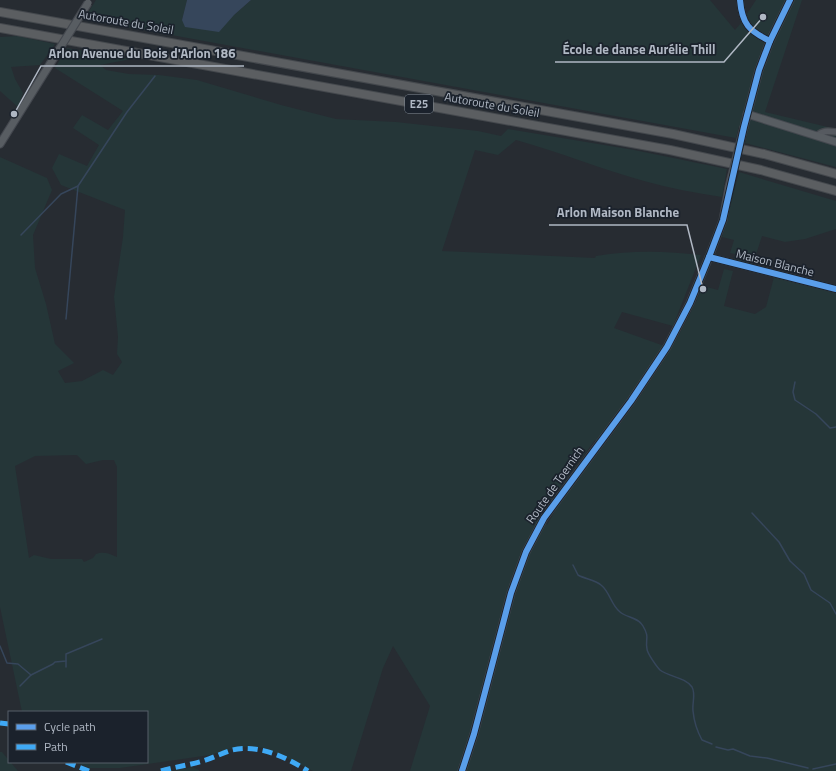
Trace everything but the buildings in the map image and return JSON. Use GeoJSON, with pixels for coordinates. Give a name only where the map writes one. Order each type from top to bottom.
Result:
{"type":"FeatureCollection","features":[{"type":"Feature","properties":{"kind":"highway","name":"Autoroute du Soleil"},"geometry":{"type":"LineString","coordinates":[[0,12],[666,132],[764,154],[836,174]]}},
{"type":"Feature","properties":{"kind":"highway","name":"Autoroute du Soleil"},"geometry":{"type":"LineString","coordinates":[[0,28],[662,148],[761,170],[836,191]]}},
{"type":"Feature","properties":{"kind":"main road"},"geometry":{"type":"LineString","coordinates":[[790,0],[770,41],[759,70],[747,114],[836,142]]}},
{"type":"Feature","properties":{"kind":"main road"},"geometry":{"type":"LineString","coordinates":[[0,144],[89,2]]}},
{"type":"Feature","properties":{"kind":"main road","name":"Route de Toernich"},"geometry":{"type":"LineString","coordinates":[[462,771],[474,734],[511,593],[526,552],[544,518],[631,401],[667,347],[690,304],[723,220],[729,187],[747,114]]}},
{"type":"Feature","properties":{"kind":"street"},"geometry":{"type":"LineString","coordinates":[[740,0],[742,17],[746,24],[755,34],[770,41]]}},
{"type":"Feature","properties":{"kind":"street"},"geometry":{"type":"LineString","coordinates":[[817,136],[824,131],[836,132]]}},
{"type":"Feature","properties":{"kind":"street","name":"Maison Blanche"},"geometry":{"type":"LineString","coordinates":[[709,257],[836,289]]}},
{"type":"Feature","properties":{"kind":"shaded area"},"geometry":{"type":"Polygon","coordinates":[[[96,0],[187,0],[182,20],[234,15],[251,0],[710,0],[735,30],[756,0],[802,0],[765,112],[836,129],[836,167],[745,143],[748,128],[739,126],[736,138],[84,19],[96,0]]]}},
{"type":"Feature","properties":{"kind":"shaded area"},"geometry":{"type":"Polygon","coordinates":[[[18,36],[55,44],[40,65],[11,67],[15,79],[23,93],[18,107],[0,91],[0,37],[18,36]]]}},
{"type":"Feature","properties":{"kind":"shaded area"},"geometry":{"type":"Polygon","coordinates":[[[67,48],[131,59],[100,65],[106,70],[129,74],[159,75],[197,80],[281,105],[336,119],[396,122],[478,131],[501,136],[508,129],[634,150],[727,169],[722,197],[644,181],[516,140],[498,155],[475,150],[442,251],[595,258],[596,256],[609,254],[636,252],[701,255],[673,326],[622,312],[614,328],[667,347],[599,443],[595,440],[540,514],[547,525],[559,504],[619,426],[656,372],[689,316],[703,286],[718,290],[724,269],[733,271],[724,306],[755,314],[766,307],[774,277],[818,288],[836,289],[836,771],[410,771],[430,706],[393,646],[383,668],[351,771],[313,771],[265,748],[237,747],[210,755],[120,768],[90,768],[77,763],[148,763],[148,711],[22,711],[0,607],[0,157],[47,178],[52,190],[33,235],[35,268],[46,304],[55,344],[74,363],[58,371],[65,383],[82,381],[103,370],[113,375],[122,362],[117,354],[118,337],[114,297],[123,237],[125,210],[61,185],[52,168],[59,154],[87,166],[99,145],[73,128],[82,115],[108,130],[123,111],[55,68],[67,48]],[[77,455],[35,456],[15,466],[29,558],[34,555],[51,559],[82,559],[84,562],[93,558],[99,553],[107,553],[117,557],[117,467],[114,460],[103,460],[86,464],[77,455]]]}},
{"type":"Feature","properties":{"kind":"shaded area"},"geometry":{"type":"Polygon","coordinates":[[[739,172],[836,201],[836,229],[805,239],[785,242],[762,236],[752,267],[733,261],[735,254],[730,253],[734,240],[722,237],[739,172]]]}},
{"type":"Feature","properties":{"kind":"shaded area"},"geometry":{"type":"Polygon","coordinates":[[[0,752],[2,752],[8,759],[8,763],[11,763],[18,771],[0,771],[0,752]]]}},
{"type":"Feature","properties":{"kind":"shaded area"},"geometry":{"type":"Polygon","coordinates":[[[192,767],[199,771],[173,771],[192,767]]]}},
{"type":"Feature","properties":{"kind":"water"},"geometry":{"type":"Polygon","coordinates":[[[187,0],[251,0],[234,15],[219,32],[185,27],[182,20],[187,0]]]}},
{"type":"Feature","properties":{"kind":"waterway"},"geometry":{"type":"LineString","coordinates":[[21,235],[61,194],[78,186],[127,112],[155,76]]}},
{"type":"Feature","properties":{"kind":"waterway"},"geometry":{"type":"LineString","coordinates":[[66,319],[78,186]]}},
{"type":"Feature","properties":{"kind":"waterway"},"geometry":{"type":"LineString","coordinates":[[795,382],[793,392],[795,400],[816,414],[830,428],[836,427]]}},
{"type":"Feature","properties":{"kind":"waterway"},"geometry":{"type":"LineString","coordinates":[[752,513],[779,542],[790,561],[804,574],[811,590],[830,603],[836,614]]}},
{"type":"Feature","properties":{"kind":"waterway"},"geometry":{"type":"LineString","coordinates":[[573,565],[578,575],[601,585],[614,606],[620,612],[641,623],[646,633],[647,651],[660,670],[685,681],[692,687],[694,693],[693,711],[697,730],[702,740],[712,744]]}},
{"type":"Feature","properties":{"kind":"waterway"},"geometry":{"type":"LineString","coordinates":[[0,646],[7,663],[18,664],[31,675],[55,662],[66,661],[66,654],[102,639]]}},
{"type":"Feature","properties":{"kind":"waterway"},"geometry":{"type":"LineString","coordinates":[[66,661],[66,667]]}},
{"type":"Feature","properties":{"kind":"waterway"},"geometry":{"type":"LineString","coordinates":[[20,686],[31,675]]}},
{"type":"Feature","properties":{"kind":"waterway"},"geometry":{"type":"LineString","coordinates":[[716,747],[728,750],[733,749],[750,756],[767,758],[808,768]]}},
{"type":"Feature","properties":{"kind":"waterway"},"geometry":{"type":"LineString","coordinates":[[813,769],[836,764]]}},
{"type":"Feature","properties":{"kind":"marked path"},"geometry":{"type":"LineString","coordinates":[[0,723],[8,724]]}},
{"type":"Feature","properties":{"kind":"marked path"},"geometry":{"type":"LineString","coordinates":[[161,771],[203,761],[232,750],[242,749],[262,750],[272,753],[291,761],[308,771]]}},
{"type":"Feature","properties":{"kind":"marked path"},"geometry":{"type":"LineString","coordinates":[[69,763],[89,771]]}},
{"type":"Feature","properties":{"kind":"cycle path"},"geometry":{"type":"LineString","coordinates":[[740,0],[743,15],[748,26],[757,34],[770,41]]}},
{"type":"Feature","properties":{"kind":"cycle path"},"geometry":{"type":"LineString","coordinates":[[462,771],[474,734],[511,593],[526,552],[544,518],[631,401],[667,347],[690,303],[723,220],[744,127],[759,70],[770,41],[790,0]]}},
{"type":"Feature","properties":{"kind":"cycle path"},"geometry":{"type":"LineString","coordinates":[[709,257],[836,289]]}},
{"type":"Feature","properties":{"kind":"place","name":"École de danse Aurélie Thill"},"geometry":{"type":"Point","coordinates":[763,17]}},
{"type":"Feature","properties":{"kind":"place","name":"Arlon Avenue du Bois d'Arlon 186"},"geometry":{"type":"Point","coordinates":[14,114]}},
{"type":"Feature","properties":{"kind":"place","name":"Arlon Maison Blanche"},"geometry":{"type":"Point","coordinates":[703,289]}}]}
